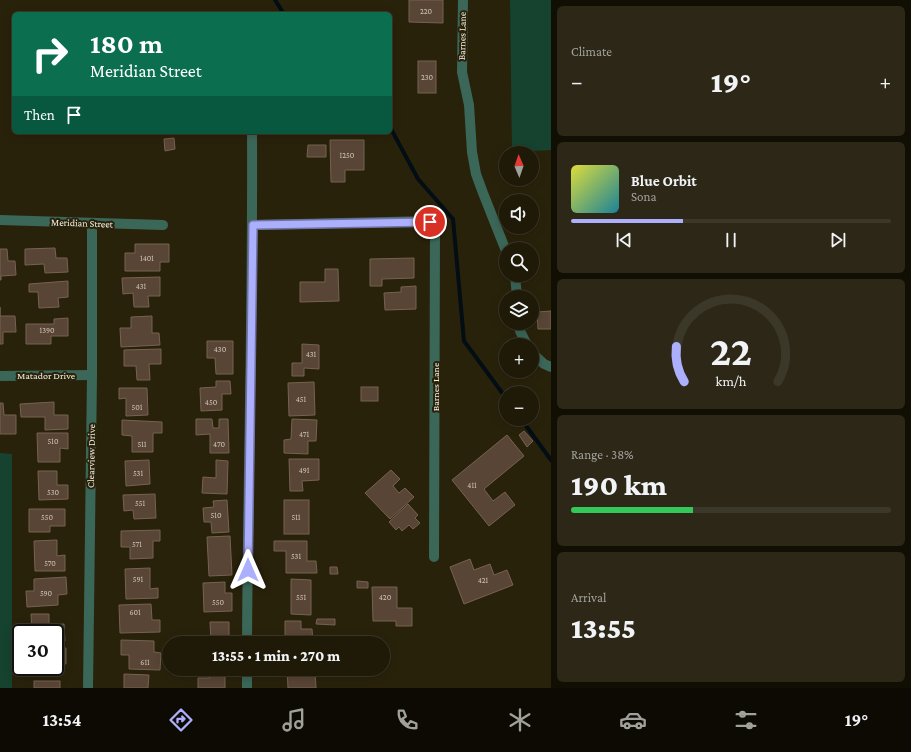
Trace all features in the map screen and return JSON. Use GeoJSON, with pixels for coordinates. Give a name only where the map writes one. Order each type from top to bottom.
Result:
{"type":"FeatureCollection","features":[{"type":"Feature","properties":{"kind":"street","name":"Barnes Lane"},"geometry":{"type":"LineString","coordinates":[[463,0],[462,72],[469,105],[472,152],[476,174],[502,242]]}},
{"type":"Feature","properties":{"kind":"street"},"geometry":{"type":"LineString","coordinates":[[247,636],[248,483],[253,225],[252,134]]}},
{"type":"Feature","properties":{"kind":"street","name":"Meridian Street"},"geometry":{"type":"LineString","coordinates":[[0,220],[164,225]]}},
{"type":"Feature","properties":{"kind":"street","name":"Barnes Lane"},"geometry":{"type":"LineString","coordinates":[[253,225],[431,221],[435,228],[434,557]]}},
{"type":"Feature","properties":{"kind":"street","name":"Clearview Drive"},"geometry":{"type":"LineString","coordinates":[[88,688],[92,375],[92,223]]}},
{"type":"Feature","properties":{"kind":"street"},"geometry":{"type":"LineString","coordinates":[[539,359],[544,364],[551,367]]}},
{"type":"Feature","properties":{"kind":"street","name":"Matador Drive"},"geometry":{"type":"LineString","coordinates":[[0,376],[92,375]]}},
{"type":"Feature","properties":{"kind":"street"},"geometry":{"type":"LineString","coordinates":[[247,676],[247,688]]}},
{"type":"Feature","properties":{"kind":"green space"},"geometry":{"type":"Polygon","coordinates":[[[510,0],[551,0],[551,150],[539,151],[539,146],[512,146],[510,0]]]}},
{"type":"Feature","properties":{"kind":"green space"},"geometry":{"type":"Polygon","coordinates":[[[0,453],[12,454],[12,688],[0,688],[0,453]]]}},
{"type":"Feature","properties":{"kind":"building"},"geometry":{"type":"Polygon","coordinates":[[[409,0],[443,0],[443,23],[409,22],[409,0]]]}},
{"type":"Feature","properties":{"kind":"building"},"geometry":{"type":"Polygon","coordinates":[[[418,61],[436,61],[436,93],[418,93],[418,61]]]}},
{"type":"Feature","properties":{"kind":"building"},"geometry":{"type":"Polygon","coordinates":[[[174,138],[175,149],[165,151],[164,139],[174,138]]]}},
{"type":"Feature","properties":{"kind":"building"},"geometry":{"type":"Polygon","coordinates":[[[330,140],[364,140],[364,170],[345,170],[345,182],[331,182],[330,140]]]}},
{"type":"Feature","properties":{"kind":"building"},"geometry":{"type":"Polygon","coordinates":[[[308,145],[326,145],[326,157],[307,157],[308,145]]]}},
{"type":"Feature","properties":{"kind":"building"},"geometry":{"type":"Polygon","coordinates":[[[135,244],[169,244],[169,262],[160,262],[160,271],[125,271],[125,253],[135,253],[135,244]]]}},
{"type":"Feature","properties":{"kind":"building"},"geometry":{"type":"Polygon","coordinates":[[[55,248],[56,258],[67,258],[68,272],[45,273],[44,264],[25,265],[25,249],[55,248]]]}},
{"type":"Feature","properties":{"kind":"building"},"geometry":{"type":"Polygon","coordinates":[[[0,249],[7,249],[8,261],[15,261],[16,275],[1,276],[1,280],[0,280],[0,249]]]}},
{"type":"Feature","properties":{"kind":"building"},"geometry":{"type":"Polygon","coordinates":[[[414,258],[414,278],[382,279],[382,286],[370,286],[370,259],[414,258]]]}},
{"type":"Feature","properties":{"kind":"building"},"geometry":{"type":"Polygon","coordinates":[[[325,269],[338,269],[339,301],[300,302],[300,282],[325,282],[325,269]]]}},
{"type":"Feature","properties":{"kind":"building"},"geometry":{"type":"Polygon","coordinates":[[[160,277],[160,296],[148,296],[149,307],[134,307],[133,293],[123,294],[122,278],[160,277]]]}},
{"type":"Feature","properties":{"kind":"building"},"geometry":{"type":"Polygon","coordinates":[[[68,281],[68,297],[58,298],[59,307],[39,308],[38,292],[29,292],[29,284],[68,281]]]}},
{"type":"Feature","properties":{"kind":"building"},"geometry":{"type":"Polygon","coordinates":[[[416,286],[416,309],[385,310],[384,293],[401,292],[401,287],[416,286]]]}},
{"type":"Feature","properties":{"kind":"building"},"geometry":{"type":"Polygon","coordinates":[[[551,311],[551,329],[539,329],[539,312],[551,311]]]}},
{"type":"Feature","properties":{"kind":"building"},"geometry":{"type":"Polygon","coordinates":[[[0,316],[15,316],[16,332],[3,332],[3,344],[0,344],[0,316]]]}},
{"type":"Feature","properties":{"kind":"building"},"geometry":{"type":"Polygon","coordinates":[[[152,316],[152,333],[159,333],[160,345],[121,347],[120,328],[131,328],[131,317],[152,316]]]}},
{"type":"Feature","properties":{"kind":"building"},"geometry":{"type":"Polygon","coordinates":[[[68,318],[68,336],[51,336],[51,344],[26,344],[26,324],[54,324],[54,319],[68,318]]]}},
{"type":"Feature","properties":{"kind":"building"},"geometry":{"type":"Polygon","coordinates":[[[207,341],[233,341],[233,374],[216,374],[215,358],[207,358],[207,341]]]}},
{"type":"Feature","properties":{"kind":"building"},"geometry":{"type":"Polygon","coordinates":[[[302,344],[319,345],[319,369],[304,368],[304,376],[292,376],[292,363],[302,363],[302,344]]]}},
{"type":"Feature","properties":{"kind":"building"},"geometry":{"type":"Polygon","coordinates":[[[161,349],[161,364],[149,364],[150,380],[137,380],[136,366],[124,366],[124,350],[161,349]]]}},
{"type":"Feature","properties":{"kind":"building"},"geometry":{"type":"Polygon","coordinates":[[[216,381],[230,381],[231,394],[222,394],[222,410],[201,411],[200,388],[216,387],[216,381]]]}},
{"type":"Feature","properties":{"kind":"building"},"geometry":{"type":"Polygon","coordinates":[[[314,382],[315,415],[289,416],[288,383],[314,382]]]}},
{"type":"Feature","properties":{"kind":"building"},"geometry":{"type":"Polygon","coordinates":[[[361,387],[378,387],[378,401],[361,401],[361,387]]]}},
{"type":"Feature","properties":{"kind":"building"},"geometry":{"type":"Polygon","coordinates":[[[119,388],[147,388],[148,415],[126,416],[126,398],[119,399],[119,388]]]}},
{"type":"Feature","properties":{"kind":"building"},"geometry":{"type":"Polygon","coordinates":[[[54,402],[54,415],[68,415],[68,429],[45,430],[45,417],[21,417],[20,404],[54,402]]]}},
{"type":"Feature","properties":{"kind":"building"},"geometry":{"type":"Polygon","coordinates":[[[0,403],[3,403],[4,415],[16,415],[16,434],[0,434],[0,403]]]}},
{"type":"Feature","properties":{"kind":"building"},"geometry":{"type":"Polygon","coordinates":[[[196,419],[212,419],[213,428],[219,428],[219,419],[228,419],[229,453],[210,453],[210,434],[196,435],[196,419]]]}},
{"type":"Feature","properties":{"kind":"building"},"geometry":{"type":"Polygon","coordinates":[[[292,419],[317,420],[316,441],[308,441],[308,454],[284,453],[284,440],[291,439],[292,419]]]}},
{"type":"Feature","properties":{"kind":"building"},"geometry":{"type":"Polygon","coordinates":[[[122,420],[162,422],[162,433],[153,433],[153,452],[132,452],[132,436],[122,435],[122,420]]]}},
{"type":"Feature","properties":{"kind":"building"},"geometry":{"type":"Polygon","coordinates":[[[524,431],[533,441],[527,447],[519,435],[524,431]]]}},
{"type":"Feature","properties":{"kind":"building"},"geometry":{"type":"Polygon","coordinates":[[[37,433],[68,433],[68,449],[60,448],[60,462],[38,462],[37,433]]]}},
{"type":"Feature","properties":{"kind":"building"},"geometry":{"type":"Polygon","coordinates":[[[507,435],[524,456],[484,489],[493,501],[505,492],[515,505],[489,526],[452,480],[507,435]]]}},
{"type":"Feature","properties":{"kind":"building"},"geometry":{"type":"Polygon","coordinates":[[[289,459],[319,459],[319,480],[302,481],[303,491],[290,491],[289,459]]]}},
{"type":"Feature","properties":{"kind":"building"},"geometry":{"type":"Polygon","coordinates":[[[149,460],[150,484],[126,486],[125,461],[149,460]]]}},
{"type":"Feature","properties":{"kind":"building"},"geometry":{"type":"Polygon","coordinates":[[[216,460],[228,461],[227,494],[202,493],[203,477],[216,478],[216,460]]]}},
{"type":"Feature","properties":{"kind":"building"},"geometry":{"type":"Polygon","coordinates":[[[391,470],[400,479],[393,486],[399,493],[405,488],[414,497],[390,519],[365,493],[391,470]]]}},
{"type":"Feature","properties":{"kind":"building"},"geometry":{"type":"Polygon","coordinates":[[[38,471],[57,471],[57,485],[68,485],[68,499],[39,500],[38,471]]]}},
{"type":"Feature","properties":{"kind":"building"},"geometry":{"type":"Polygon","coordinates":[[[155,494],[156,518],[134,519],[133,510],[124,511],[123,495],[155,494]]]}},
{"type":"Feature","properties":{"kind":"building"},"geometry":{"type":"Polygon","coordinates":[[[227,500],[229,532],[212,533],[211,522],[204,522],[203,508],[214,507],[213,501],[227,500]]]}},
{"type":"Feature","properties":{"kind":"building"},"geometry":{"type":"Polygon","coordinates":[[[284,500],[309,500],[309,534],[284,534],[284,500]]]}},
{"type":"Feature","properties":{"kind":"building"},"geometry":{"type":"Polygon","coordinates":[[[408,504],[418,515],[415,518],[420,523],[413,529],[409,525],[402,531],[399,527],[396,530],[389,522],[408,504]]]}},
{"type":"Feature","properties":{"kind":"building"},"geometry":{"type":"Polygon","coordinates":[[[29,509],[65,509],[65,526],[50,526],[50,532],[29,532],[29,509]]]}},
{"type":"Feature","properties":{"kind":"building"},"geometry":{"type":"Polygon","coordinates":[[[160,530],[160,541],[153,541],[153,558],[130,559],[130,547],[121,547],[121,531],[160,530]]]}},
{"type":"Feature","properties":{"kind":"building"},"geometry":{"type":"Polygon","coordinates":[[[230,536],[232,575],[209,576],[207,537],[230,536]]]}},
{"type":"Feature","properties":{"kind":"building"},"geometry":{"type":"Polygon","coordinates":[[[57,540],[57,556],[65,555],[65,571],[35,571],[34,541],[57,540]]]}},
{"type":"Feature","properties":{"kind":"building"},"geometry":{"type":"Polygon","coordinates":[[[274,541],[307,541],[307,561],[316,561],[317,573],[286,573],[286,551],[274,551],[274,541]]]}},
{"type":"Feature","properties":{"kind":"building"},"geometry":{"type":"Polygon","coordinates":[[[470,559],[474,570],[490,564],[494,575],[507,570],[513,585],[464,604],[450,567],[470,559]]]}},
{"type":"Feature","properties":{"kind":"building"},"geometry":{"type":"Polygon","coordinates":[[[330,567],[337,567],[338,574],[330,574],[330,567]]]}},
{"type":"Feature","properties":{"kind":"building"},"geometry":{"type":"Polygon","coordinates":[[[150,568],[150,589],[158,588],[158,598],[126,599],[125,569],[150,568]]]}},
{"type":"Feature","properties":{"kind":"building"},"geometry":{"type":"Polygon","coordinates":[[[66,577],[67,594],[58,595],[58,605],[27,607],[26,591],[34,591],[34,579],[66,577]]]}},
{"type":"Feature","properties":{"kind":"building"},"geometry":{"type":"Polygon","coordinates":[[[291,579],[311,580],[311,615],[291,614],[291,579]]]}},
{"type":"Feature","properties":{"kind":"building"},"geometry":{"type":"Polygon","coordinates":[[[357,581],[368,582],[368,588],[357,588],[357,581]]]}},
{"type":"Feature","properties":{"kind":"building"},"geometry":{"type":"Polygon","coordinates":[[[225,582],[225,593],[232,593],[232,611],[204,612],[203,583],[225,582]]]}},
{"type":"Feature","properties":{"kind":"building"},"geometry":{"type":"Polygon","coordinates":[[[372,587],[397,587],[397,608],[412,608],[412,626],[396,626],[396,621],[373,621],[372,587]]]}},
{"type":"Feature","properties":{"kind":"building"},"geometry":{"type":"Polygon","coordinates":[[[151,604],[152,620],[160,620],[160,632],[120,633],[119,605],[151,604]]]}},
{"type":"Feature","properties":{"kind":"building"},"geometry":{"type":"Polygon","coordinates":[[[31,614],[49,614],[49,624],[32,624],[31,614]]]}},
{"type":"Feature","properties":{"kind":"building"},"geometry":{"type":"Polygon","coordinates":[[[317,619],[335,619],[335,625],[316,624],[317,619]]]}},
{"type":"Feature","properties":{"kind":"building"},"geometry":{"type":"Polygon","coordinates":[[[285,621],[301,621],[301,629],[312,629],[312,636],[285,636],[285,621]]]}},
{"type":"Feature","properties":{"kind":"building"},"geometry":{"type":"Polygon","coordinates":[[[210,622],[229,622],[229,636],[211,636],[210,622]]]}},
{"type":"Feature","properties":{"kind":"building"},"geometry":{"type":"Polygon","coordinates":[[[121,640],[154,641],[154,652],[161,653],[160,670],[129,669],[129,655],[121,655],[121,640]]]}},
{"type":"Feature","properties":{"kind":"building"},"geometry":{"type":"Polygon","coordinates":[[[64,648],[66,648],[66,664],[64,664],[64,648]]]}},
{"type":"Feature","properties":{"kind":"building"},"geometry":{"type":"Polygon","coordinates":[[[124,674],[149,675],[148,688],[124,688],[124,674]]]}},
{"type":"Feature","properties":{"kind":"building"},"geometry":{"type":"Polygon","coordinates":[[[210,676],[225,676],[225,688],[198,688],[198,678],[210,678],[210,676]]]}},
{"type":"Feature","properties":{"kind":"building"},"geometry":{"type":"Polygon","coordinates":[[[287,676],[315,676],[316,688],[288,688],[287,676]]]}},
{"type":"Feature","properties":{"kind":"building"},"geometry":{"type":"Polygon","coordinates":[[[34,681],[60,681],[60,688],[34,688],[34,681]]]}},
{"type":"Feature","properties":{"kind":"waterway"},"geometry":{"type":"LineString","coordinates":[[275,0],[283,12]]}},
{"type":"Feature","properties":{"kind":"waterway"},"geometry":{"type":"LineString","coordinates":[[392,131],[418,179],[453,219],[464,341],[499,388]]}},
{"type":"Feature","properties":{"kind":"waterway"},"geometry":{"type":"LineString","coordinates":[[526,426],[551,460]]}},
{"type":"Feature","properties":{"kind":"route"},"geometry":{"type":"LineString","coordinates":[[248,570],[248,483],[253,225],[430,222]]}}]}
